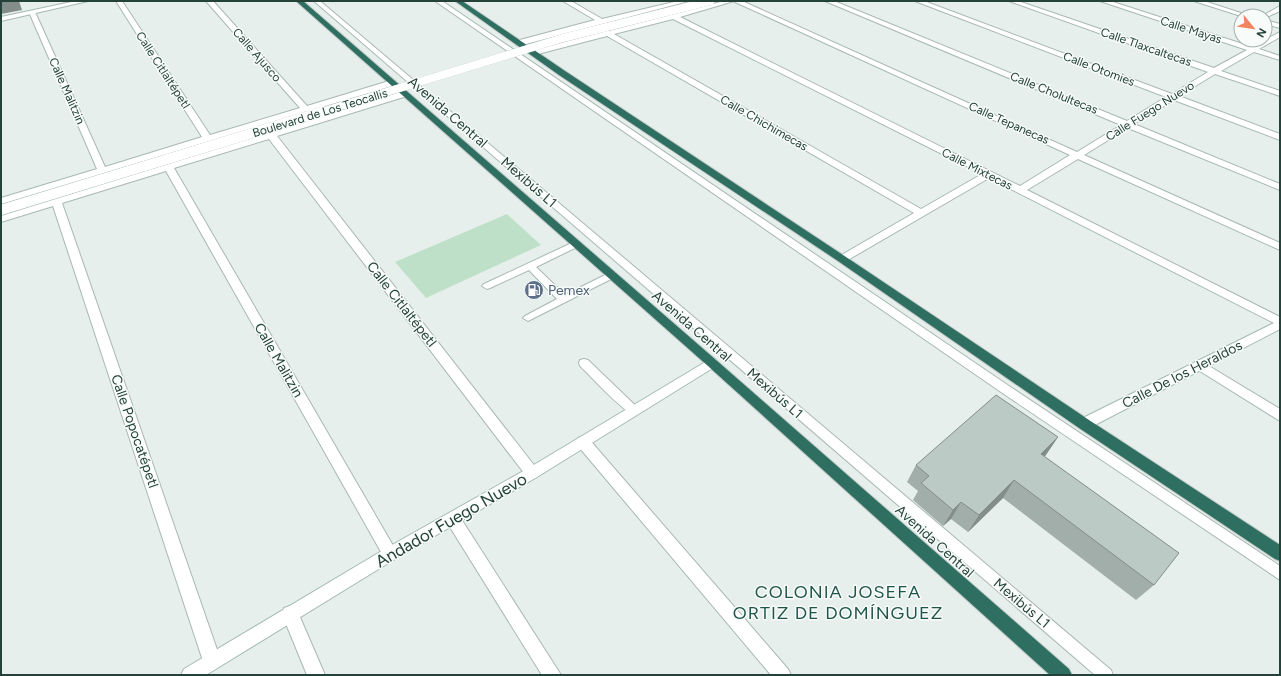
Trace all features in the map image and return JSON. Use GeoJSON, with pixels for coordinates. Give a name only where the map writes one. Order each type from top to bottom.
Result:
{"type":"FeatureCollection","features":[{"type":"Feature","properties":{"kind":"highway","name":"Avenida Central"},"geometry":{"type":"LineString","coordinates":[[299,1],[712,363],[1063,675]]}},
{"type":"Feature","properties":{"kind":"highway"},"geometry":{"type":"LineString","coordinates":[[458,1],[842,259],[1084,424],[1280,554]]}},
{"type":"Feature","properties":{"kind":"street"},"geometry":{"type":"LineString","coordinates":[[1,18],[85,1]]}},
{"type":"Feature","properties":{"kind":"street","name":"Calle Citlaltépetl"},"geometry":{"type":"LineString","coordinates":[[119,1],[207,138]]}},
{"type":"Feature","properties":{"kind":"street","name":"Calle Ajusco"},"geometry":{"type":"LineString","coordinates":[[210,1],[305,109],[314,110],[320,117],[314,122]]}},
{"type":"Feature","properties":{"kind":"street"},"geometry":{"type":"LineString","coordinates":[[566,1],[601,21]]}},
{"type":"Feature","properties":{"kind":"street"},"geometry":{"type":"LineString","coordinates":[[653,1],[664,7]]}},
{"type":"Feature","properties":{"kind":"street"},"geometry":{"type":"LineString","coordinates":[[519,43],[592,23],[686,1]]}},
{"type":"Feature","properties":{"kind":"street","name":"Boulevard de Los Teocallis"},"geometry":{"type":"LineString","coordinates":[[1,210],[563,38],[710,1]]}},
{"type":"Feature","properties":{"kind":"street"},"geometry":{"type":"LineString","coordinates":[[534,53],[604,33],[674,17],[731,1]]}},
{"type":"Feature","properties":{"kind":"street","name":"Calle Tepanecas"},"geometry":{"type":"LineString","coordinates":[[737,1],[1280,247]]}},
{"type":"Feature","properties":{"kind":"street","name":"Calle Cholultecas"},"geometry":{"type":"LineString","coordinates":[[828,1],[1280,187]]}},
{"type":"Feature","properties":{"kind":"street","name":"Calle Otomies"},"geometry":{"type":"LineString","coordinates":[[918,1],[1280,137]]}},
{"type":"Feature","properties":{"kind":"street","name":"Calle Tlaxcaltecas"},"geometry":{"type":"LineString","coordinates":[[1012,1],[1280,94]]}},
{"type":"Feature","properties":{"kind":"street","name":"Calle Mayas"},"geometry":{"type":"LineString","coordinates":[[1103,1],[1280,58]]}},
{"type":"Feature","properties":{"kind":"street"},"geometry":{"type":"LineString","coordinates":[[1197,1],[1233,12]]}},
{"type":"Feature","properties":{"kind":"street","name":"Calle Malitzin"},"geometry":{"type":"LineString","coordinates":[[32,12],[102,170]]}},
{"type":"Feature","properties":{"kind":"street","name":"Calle Mixtecas"},"geometry":{"type":"LineString","coordinates":[[674,17],[989,174],[1280,323]]}},
{"type":"Feature","properties":{"kind":"street"},"geometry":{"type":"LineString","coordinates":[[592,23],[587,26],[588,30],[604,33]]}},
{"type":"Feature","properties":{"kind":"street","name":"Calle Chichimecas"},"geometry":{"type":"LineString","coordinates":[[604,33],[922,214]]}},
{"type":"Feature","properties":{"kind":"street","name":"Calle Fuego Nuevo"},"geometry":{"type":"LineString","coordinates":[[1020,190],[1215,71],[1280,34]]}},
{"type":"Feature","properties":{"kind":"street","name":"Boulevard de Los Teocallis"},"geometry":{"type":"LineString","coordinates":[[1,201],[392,83]]}},
{"type":"Feature","properties":{"kind":"street","name":"Boulevard de Los Teocallis"},"geometry":{"type":"LineString","coordinates":[[1,219],[404,94]]}},
{"type":"Feature","properties":{"kind":"street","name":"Calle Citlaltépetl"},"geometry":{"type":"LineString","coordinates":[[271,135],[532,473]]}},
{"type":"Feature","properties":{"kind":"street","name":"Calle Malitzin"},"geometry":{"type":"LineString","coordinates":[[168,166],[390,554]]}},
{"type":"Feature","properties":{"kind":"street"},"geometry":{"type":"LineString","coordinates":[[842,259],[989,174]]}},
{"type":"Feature","properties":{"kind":"street","name":"Calle Popocatépetl"},"geometry":{"type":"LineString","coordinates":[[57,202],[212,661]]}},
{"type":"Feature","properties":{"kind":"street","name":"Calle De los Heraldos"},"geometry":{"type":"LineString","coordinates":[[1084,424],[1280,323]]}},
{"type":"Feature","properties":{"kind":"street","name":"Andador Fuego Nuevo"},"geometry":{"type":"LineString","coordinates":[[190,675],[390,554],[532,473],[712,363]]}},
{"type":"Feature","properties":{"kind":"street"},"geometry":{"type":"LineString","coordinates":[[1199,365],[1280,416]]}},
{"type":"Feature","properties":{"kind":"street"},"geometry":{"type":"LineString","coordinates":[[583,442],[782,675]]}},
{"type":"Feature","properties":{"kind":"street"},"geometry":{"type":"LineString","coordinates":[[453,519],[552,675]]}},
{"type":"Feature","properties":{"kind":"street"},"geometry":{"type":"LineString","coordinates":[[290,614],[316,675]]}},
{"type":"Feature","properties":{"kind":"lane","name":"Mexibús L1"},"geometry":{"type":"LineString","coordinates":[[317,1],[1106,675]]}},
{"type":"Feature","properties":{"kind":"lane"},"geometry":{"type":"LineString","coordinates":[[438,1],[1280,574]]}},
{"type":"Feature","properties":{"kind":"lane"},"geometry":{"type":"LineString","coordinates":[[487,286],[576,244]]}},
{"type":"Feature","properties":{"kind":"lane"},"geometry":{"type":"LineString","coordinates":[[530,266],[564,300]]}},
{"type":"Feature","properties":{"kind":"lane"},"geometry":{"type":"LineString","coordinates":[[528,318],[612,275]]}},
{"type":"Feature","properties":{"kind":"lane"},"geometry":{"type":"LineString","coordinates":[[584,363],[620,398],[635,410]]}},
{"type":"Feature","properties":{"kind":"green space"},"geometry":{"type":"Polygon","coordinates":[[[507,214],[541,245],[426,298],[395,262],[507,214]]]}},
{"type":"Feature","properties":{"kind":"building"},"geometry":{"type":"Polygon","coordinates":[[[996,395],[1058,437],[1041,454],[1179,553],[1154,585],[1014,480],[979,515],[961,502],[953,510],[921,483],[929,476],[916,465],[996,395]]]}},
{"type":"Feature","properties":{"kind":"place","name":"Pemex"},"geometry":{"type":"Point","coordinates":[534,290]}},
{"type":"Feature","properties":{"kind":"district","name":"COLONIA JOSEFA ORTIZ DE DOMÍNGUEZ"},"geometry":{"type":"Point","coordinates":[838,602]}}]}
